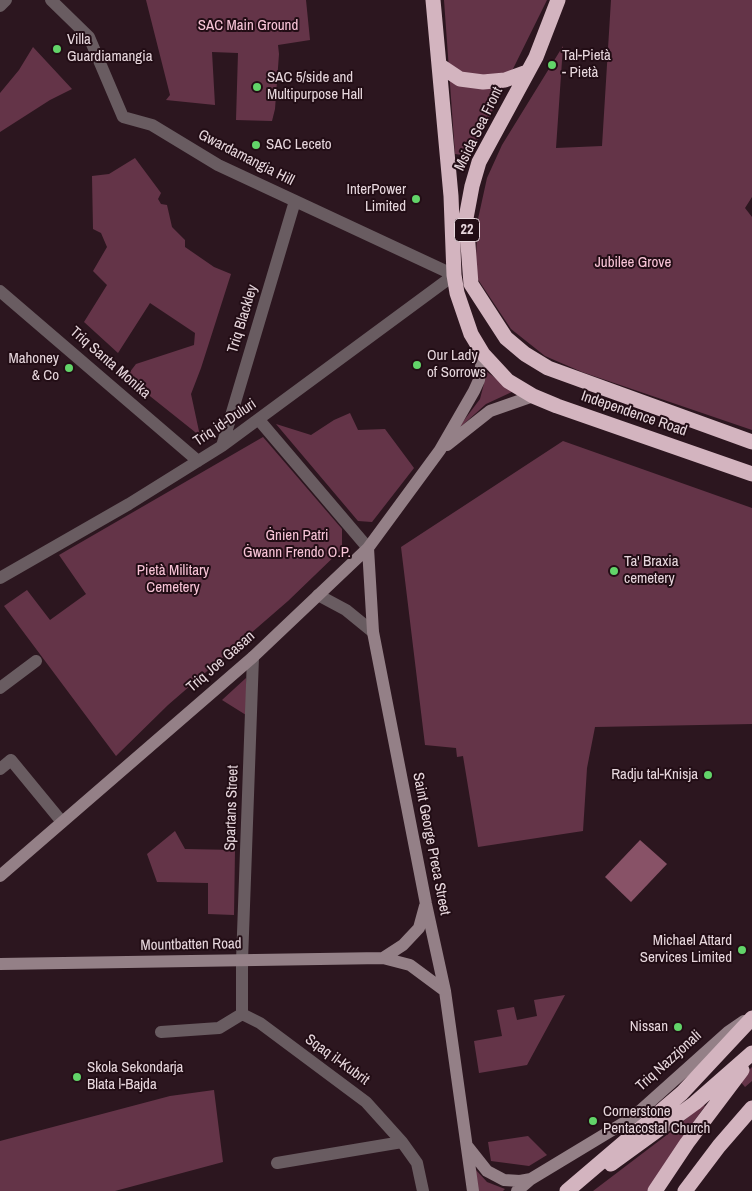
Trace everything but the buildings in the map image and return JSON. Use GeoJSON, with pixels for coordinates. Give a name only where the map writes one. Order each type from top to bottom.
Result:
{"type":"FeatureCollection","features":[{"type":"Feature","properties":{"kind":"highway","name":"Msida Sea Front"},"geometry":{"type":"LineString","coordinates":[[433,0],[451,196],[454,275],[457,294],[470,334],[483,354],[508,381]]}},
{"type":"Feature","properties":{"kind":"highway","name":"Msida Sea Front"},"geometry":{"type":"LineString","coordinates":[[548,368],[525,354],[506,338],[471,284],[466,218],[479,162],[526,72],[536,57],[558,0]]}},
{"type":"Feature","properties":{"kind":"highway"},"geometry":{"type":"LineString","coordinates":[[439,65],[460,79],[483,82],[505,80],[526,72]]}},
{"type":"Feature","properties":{"kind":"highway","name":"Independence Road"},"geometry":{"type":"LineString","coordinates":[[548,368],[752,442]]}},
{"type":"Feature","properties":{"kind":"highway","name":"Independence Road"},"geometry":{"type":"LineString","coordinates":[[508,381],[533,396],[557,406],[752,474]]}},
{"type":"Feature","properties":{"kind":"highway","name":"Triq Nazzjonali"},"geometry":{"type":"LineString","coordinates":[[568,1190],[682,1093],[752,1016]]}},
{"type":"Feature","properties":{"kind":"highway"},"geometry":{"type":"LineString","coordinates":[[568,1190],[623,1156],[695,1103],[752,1054]]}},
{"type":"Feature","properties":{"kind":"highway"},"geometry":{"type":"LineString","coordinates":[[655,1191],[687,1143],[752,1054]]}},
{"type":"Feature","properties":{"kind":"highway"},"geometry":{"type":"LineString","coordinates":[[686,1191],[719,1146],[752,1108]]}},
{"type":"Feature","properties":{"kind":"street"},"geometry":{"type":"LineString","coordinates":[[0,6],[6,0]]}},
{"type":"Feature","properties":{"kind":"street","name":"Gwardamangia Hill"},"geometry":{"type":"LineString","coordinates":[[50,0],[89,37],[123,117],[152,125],[218,165],[454,275]]}},
{"type":"Feature","properties":{"kind":"street","name":"Triq Blackley"},"geometry":{"type":"LineString","coordinates":[[222,446],[296,201]]}},
{"type":"Feature","properties":{"kind":"street","name":"Triq id-Duluri"},"geometry":{"type":"LineString","coordinates":[[0,578],[130,504],[222,446],[454,275]]}},
{"type":"Feature","properties":{"kind":"street","name":"Triq Santa Monika"},"geometry":{"type":"LineString","coordinates":[[0,291],[198,461]]}},
{"type":"Feature","properties":{"kind":"street","name":"Triq Joe Gasan"},"geometry":{"type":"LineString","coordinates":[[0,876],[253,657],[368,548],[440,450],[479,380],[483,354]]}},
{"type":"Feature","properties":{"kind":"street","name":"Triq Joe Gasan"},"geometry":{"type":"LineString","coordinates":[[440,450],[490,411],[533,396]]}},
{"type":"Feature","properties":{"kind":"street"},"geometry":{"type":"LineString","coordinates":[[259,420],[368,548]]}},
{"type":"Feature","properties":{"kind":"street","name":"Saint George Preca Street"},"geometry":{"type":"LineString","coordinates":[[368,548],[373,632],[445,992],[473,1191]]}},
{"type":"Feature","properties":{"kind":"street"},"geometry":{"type":"LineString","coordinates":[[318,596],[346,610],[373,632]]}},
{"type":"Feature","properties":{"kind":"street","name":"Spartans Street"},"geometry":{"type":"LineString","coordinates":[[242,961],[253,657]]}},
{"type":"Feature","properties":{"kind":"street"},"geometry":{"type":"LineString","coordinates":[[0,688],[36,662]]}},
{"type":"Feature","properties":{"kind":"street"},"geometry":{"type":"LineString","coordinates":[[0,769],[11,760],[62,822]]}},
{"type":"Feature","properties":{"kind":"street"},"geometry":{"type":"LineString","coordinates":[[383,958],[403,945],[419,928],[426,904]]}},
{"type":"Feature","properties":{"kind":"street","name":"Mountbatten Road"},"geometry":{"type":"LineString","coordinates":[[0,964],[383,958],[410,965],[445,992]]}},
{"type":"Feature","properties":{"kind":"street"},"geometry":{"type":"LineString","coordinates":[[161,1032],[219,1028],[242,1014],[242,961]]}},
{"type":"Feature","properties":{"kind":"street","name":"Sqaq il-Kubrit"},"geometry":{"type":"LineString","coordinates":[[242,1014],[260,1023],[366,1102],[402,1142],[417,1163],[423,1191]]}},
{"type":"Feature","properties":{"kind":"street","name":"Triq Nazzjonali"},"geometry":{"type":"LineString","coordinates":[[517,1191],[531,1179],[632,1118],[728,1032],[752,1016]]}},
{"type":"Feature","properties":{"kind":"street"},"geometry":{"type":"LineString","coordinates":[[277,1162],[402,1142]]}},
{"type":"Feature","properties":{"kind":"street","name":"Saint George Preca Street"},"geometry":{"type":"LineString","coordinates":[[467,1145],[487,1171],[504,1180],[520,1181],[531,1179]]}},
{"type":"Feature","properties":{"kind":"green space","name":"SAC Main Ground"},"geometry":{"type":"Polygon","coordinates":[[[146,0],[306,0],[310,40],[278,45],[275,109],[272,121],[236,120],[238,53],[212,52],[215,105],[166,100],[170,95],[146,0]]]}},
{"type":"Feature","properties":{"kind":"green space"},"geometry":{"type":"Polygon","coordinates":[[[444,0],[547,0],[470,156],[455,154],[444,0]]]}},
{"type":"Feature","properties":{"kind":"green space","name":"Jubilee Grove"},"geometry":{"type":"Polygon","coordinates":[[[611,0],[752,0],[752,197],[745,208],[752,217],[752,430],[582,372],[545,356],[511,329],[475,275],[478,219],[487,178],[502,145],[563,46],[556,148],[602,146],[611,0]]]}},
{"type":"Feature","properties":{"kind":"green space"},"geometry":{"type":"Polygon","coordinates":[[[33,47],[72,89],[50,100],[0,132],[0,93],[19,70],[33,47]]]}},
{"type":"Feature","properties":{"kind":"green space"},"geometry":{"type":"Polygon","coordinates":[[[135,158],[161,193],[158,199],[161,204],[167,205],[172,227],[185,240],[185,247],[214,267],[231,274],[191,394],[200,436],[126,377],[136,364],[194,345],[195,333],[150,303],[118,353],[84,322],[107,285],[93,271],[107,247],[101,233],[93,229],[92,176],[109,174],[135,158]]]}},
{"type":"Feature","properties":{"kind":"green space"},"geometry":{"type":"Polygon","coordinates":[[[487,372],[514,391],[486,404],[456,431],[480,399],[487,372]]]}},
{"type":"Feature","properties":{"kind":"green space"},"geometry":{"type":"Polygon","coordinates":[[[350,413],[358,430],[385,429],[414,468],[372,522],[358,521],[276,424],[311,435],[334,420],[350,413]]]}},
{"type":"Feature","properties":{"kind":"green space","name":"Pietà Military Cemetery"},"geometry":{"type":"Polygon","coordinates":[[[263,437],[342,529],[342,549],[288,601],[168,705],[116,756],[4,606],[27,590],[50,620],[86,594],[59,555],[263,437]]]}},
{"type":"Feature","properties":{"kind":"green space"},"geometry":{"type":"Polygon","coordinates":[[[563,441],[752,508],[752,724],[595,727],[587,768],[583,831],[478,847],[463,756],[457,757],[456,748],[425,745],[401,547],[563,441]]]}},
{"type":"Feature","properties":{"kind":"green space"},"geometry":{"type":"Polygon","coordinates":[[[246,678],[246,715],[222,700],[246,678]]]}},
{"type":"Feature","properties":{"kind":"green space"},"geometry":{"type":"Polygon","coordinates":[[[175,831],[185,849],[235,850],[234,915],[208,914],[208,883],[157,882],[147,854],[175,831]]]}},
{"type":"Feature","properties":{"kind":"green space"},"geometry":{"type":"Polygon","coordinates":[[[565,995],[527,1065],[479,1073],[474,1041],[502,1036],[497,1010],[514,1007],[517,1020],[537,1016],[534,1000],[565,995]]]}},
{"type":"Feature","properties":{"kind":"green space"},"geometry":{"type":"Polygon","coordinates":[[[752,1067],[752,1081],[745,1087],[739,1080],[752,1067]]]}},
{"type":"Feature","properties":{"kind":"green space"},"geometry":{"type":"Polygon","coordinates":[[[214,1090],[223,1162],[115,1191],[0,1191],[0,1141],[170,1096],[214,1090]]]}},
{"type":"Feature","properties":{"kind":"green space"},"geometry":{"type":"Polygon","coordinates":[[[703,1104],[705,1106],[648,1191],[593,1191],[672,1131],[703,1104]]]}},
{"type":"Feature","properties":{"kind":"green space"},"geometry":{"type":"Polygon","coordinates":[[[528,1136],[547,1155],[529,1166],[491,1161],[488,1142],[528,1136]]]}},
{"type":"Feature","properties":{"kind":"green space"},"geometry":{"type":"Polygon","coordinates":[[[475,1169],[487,1182],[505,1189],[503,1191],[478,1191],[475,1169]]]}},
{"type":"Feature","properties":{"kind":"shaded area"},"geometry":{"type":"Polygon","coordinates":[[[640,840],[667,864],[631,902],[605,877],[640,840]]]}},
{"type":"Feature","properties":{"kind":"place","name":"Villa Guardiamangia"},"geometry":{"type":"Point","coordinates":[57,49]}},
{"type":"Feature","properties":{"kind":"place","name":"Tal-Pietà - Pietà"},"geometry":{"type":"Point","coordinates":[552,65]}},
{"type":"Feature","properties":{"kind":"place","name":"SAC 5/side and Multipurpose Hall"},"geometry":{"type":"Point","coordinates":[257,87]}},
{"type":"Feature","properties":{"kind":"place","name":"SAC Leceto"},"geometry":{"type":"Point","coordinates":[256,145]}},
{"type":"Feature","properties":{"kind":"place","name":"InterPower Limited"},"geometry":{"type":"Point","coordinates":[416,199]}},
{"type":"Feature","properties":{"kind":"place","name":"Our Lady of Sorrows"},"geometry":{"type":"Point","coordinates":[417,365]}},
{"type":"Feature","properties":{"kind":"place","name":"Mahoney & Co"},"geometry":{"type":"Point","coordinates":[69,368]}},
{"type":"Feature","properties":{"kind":"place","name":"Ta' Braxia cemetery"},"geometry":{"type":"Point","coordinates":[614,571]}},
{"type":"Feature","properties":{"kind":"place","name":"Radju tal-Knisja"},"geometry":{"type":"Point","coordinates":[708,775]}},
{"type":"Feature","properties":{"kind":"place","name":"Michael Attard Services Limited"},"geometry":{"type":"Point","coordinates":[742,950]}},
{"type":"Feature","properties":{"kind":"place","name":"Nissan"},"geometry":{"type":"Point","coordinates":[678,1027]}},
{"type":"Feature","properties":{"kind":"place","name":"Skola Sekondarja Blata l-Bajda"},"geometry":{"type":"Point","coordinates":[77,1077]}},
{"type":"Feature","properties":{"kind":"place","name":"Cornerstone Pentacostal Church"},"geometry":{"type":"Point","coordinates":[593,1121]}},
{"type":"Feature","properties":{"kind":"park label","name":"Ġnien Patri Ġwann Frendo O.P."},"geometry":{"type":"Point","coordinates":[297,544]}}]}
